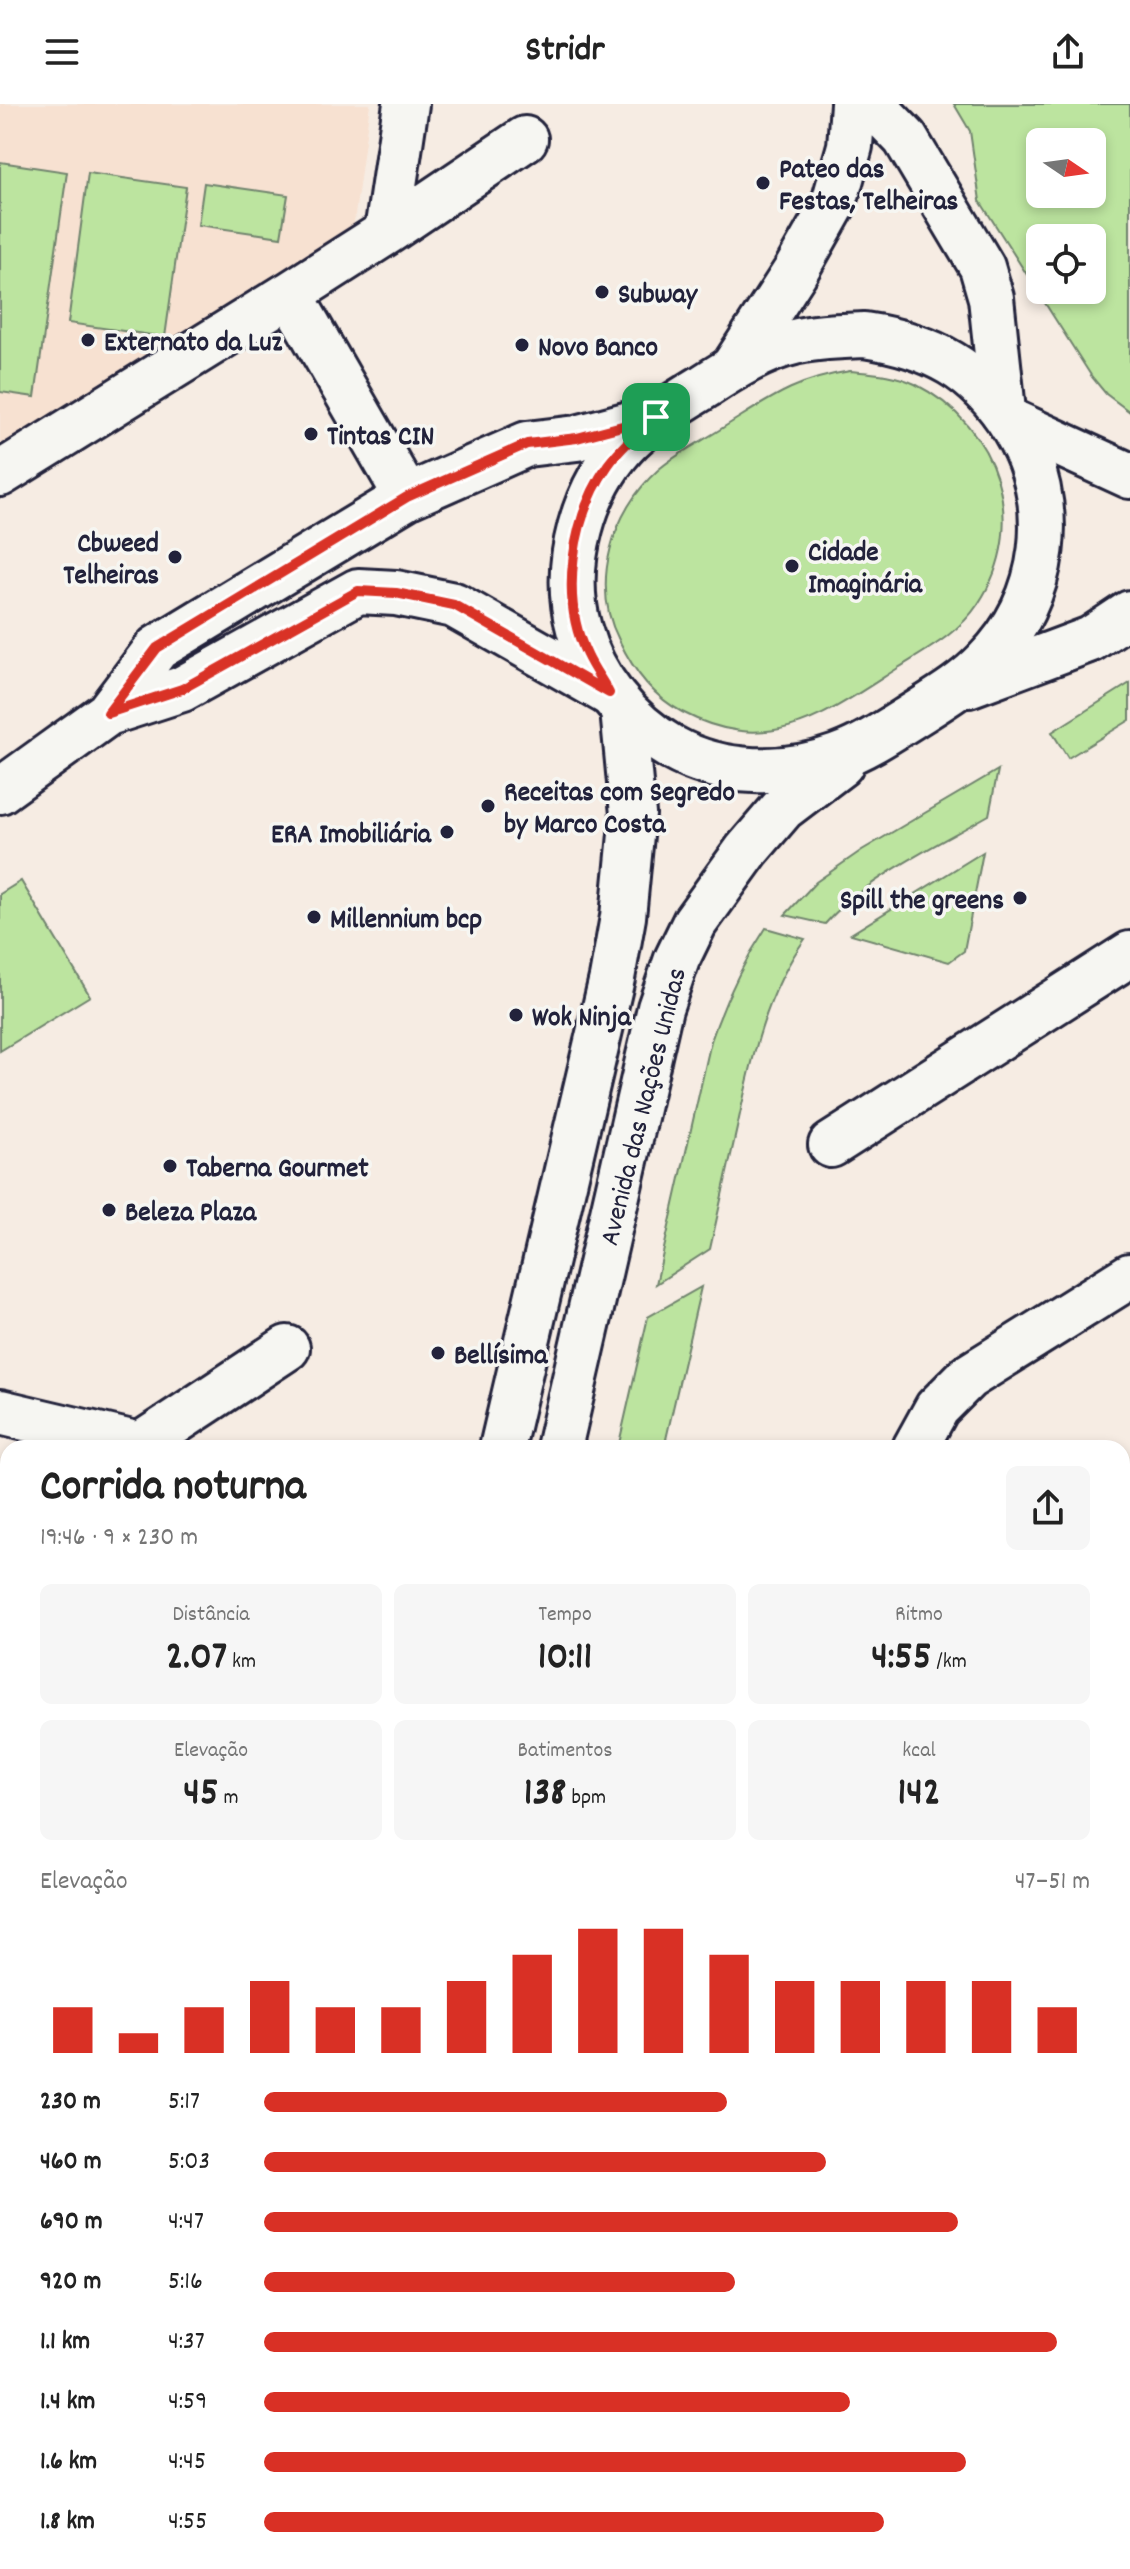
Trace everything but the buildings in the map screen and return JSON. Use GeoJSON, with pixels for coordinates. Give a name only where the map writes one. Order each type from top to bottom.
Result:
{"type":"FeatureCollection","features":[{"type":"Feature","properties":{"kind":"street"},"geometry":{"type":"LineString","coordinates":[[387,232],[406,104]]}},
{"type":"Feature","properties":{"kind":"street"},"geometry":{"type":"LineString","coordinates":[[733,368],[795,272],[834,203],[850,146],[853,104]]}},
{"type":"Feature","properties":{"kind":"street"},"geometry":{"type":"LineString","coordinates":[[872,104],[905,138],[982,267],[991,298],[1007,416]]}},
{"type":"Feature","properties":{"kind":"street"},"geometry":{"type":"LineString","coordinates":[[0,474],[290,294],[525,139]]}},
{"type":"Feature","properties":{"kind":"street"},"geometry":{"type":"LineString","coordinates":[[290,294],[407,497]]}},
{"type":"Feature","properties":{"kind":"street"},"geometry":{"type":"LineString","coordinates":[[108,713],[182,689],[358,591],[396,593],[454,605],[616,702],[670,747],[698,761],[727,768],[764,771],[800,767],[837,757],[872,741],[955,689],[985,664],[1007,638],[1024,609],[1038,571],[1044,541],[1042,505],[1036,474],[1024,444],[985,388],[938,355],[900,340],[864,335],[791,342],[733,368],[656,417],[629,440],[607,467],[589,502],[578,537],[573,568],[572,606],[586,653],[616,702]]}},
{"type":"Feature","properties":{"kind":"street"},"geometry":{"type":"LineString","coordinates":[[1007,416],[1130,476]]}},
{"type":"Feature","properties":{"kind":"street"},"geometry":{"type":"LineString","coordinates":[[0,791],[108,713],[157,648],[407,497],[527,444],[577,438],[656,417]]}},
{"type":"Feature","properties":{"kind":"street"},"geometry":{"type":"LineString","coordinates":[[955,689],[1091,639],[1130,613]]}},
{"type":"Feature","properties":{"kind":"street","name":"Avenida das Nações Unidas"},"geometry":{"type":"LineString","coordinates":[[504,1440],[609,993],[623,917],[633,814],[616,702]]}},
{"type":"Feature","properties":{"kind":"street","name":"Avenida das Nações Unidas"},"geometry":{"type":"LineString","coordinates":[[561,1440],[660,1008],[677,959],[695,922],[747,850],[783,808],[872,741]]}},
{"type":"Feature","properties":{"kind":"street"},"geometry":{"type":"LineString","coordinates":[[831,1145],[1130,954]]}},
{"type":"Feature","properties":{"kind":"street"},"geometry":{"type":"LineString","coordinates":[[919,1440],[937,1408],[968,1377],[1130,1276]]}},
{"type":"Feature","properties":{"kind":"street"},"geometry":{"type":"LineString","coordinates":[[148,1440],[287,1348]]}},
{"type":"Feature","properties":{"kind":"street"},"geometry":{"type":"LineString","coordinates":[[0,1412],[114,1440]]}},
{"type":"Feature","properties":{"kind":"shaded area","name":"Externato da Luz"},"geometry":{"type":"Polygon","coordinates":[[[0,104],[370,104],[353,230],[0,451],[0,104]]]}},
{"type":"Feature","properties":{"kind":"green space"},"geometry":{"type":"Polygon","coordinates":[[[954,104],[1130,104],[1130,412],[1106,394],[1092,377],[1046,304],[1106,304],[1106,224],[1026,224],[1026,273],[980,201],[970,131],[954,104]]]}},
{"type":"Feature","properties":{"kind":"green space"},"geometry":{"type":"Polygon","coordinates":[[[0,162],[67,172],[35,397],[0,392],[0,162]]]}},
{"type":"Feature","properties":{"kind":"green space"},"geometry":{"type":"Polygon","coordinates":[[[88,173],[186,187],[165,337],[68,323],[88,173]]]}},
{"type":"Feature","properties":{"kind":"green space"},"geometry":{"type":"Polygon","coordinates":[[[204,183],[288,195],[281,237],[198,225],[204,183]]]}},
{"type":"Feature","properties":{"kind":"green space"},"geometry":{"type":"Polygon","coordinates":[[[850,371],[891,376],[915,384],[944,402],[967,425],[985,451],[998,480],[1003,510],[1002,542],[994,573],[978,604],[952,632],[821,715],[770,731],[743,731],[714,725],[682,712],[661,698],[637,672],[610,618],[606,572],[610,549],[628,506],[642,487],[673,458],[756,407],[813,379],[850,371]]]}},
{"type":"Feature","properties":{"kind":"green space"},"geometry":{"type":"Polygon","coordinates":[[[1130,683],[1130,720],[1068,758],[1052,732],[1130,683]]]}},
{"type":"Feature","properties":{"kind":"green space"},"geometry":{"type":"Polygon","coordinates":[[[998,770],[989,815],[880,878],[825,924],[785,915],[816,882],[862,850],[998,770]]]}},
{"type":"Feature","properties":{"kind":"green space"},"geometry":{"type":"Polygon","coordinates":[[[983,852],[964,951],[949,962],[851,934],[983,852]]]}},
{"type":"Feature","properties":{"kind":"green space"},"geometry":{"type":"Polygon","coordinates":[[[21,881],[90,996],[0,1051],[0,894],[21,881]]]}},
{"type":"Feature","properties":{"kind":"green space"},"geometry":{"type":"Polygon","coordinates":[[[766,928],[805,939],[779,982],[761,1029],[710,1249],[656,1284],[711,1041],[735,983],[766,928]]]}},
{"type":"Feature","properties":{"kind":"green space"},"geometry":{"type":"Polygon","coordinates":[[[701,1287],[666,1440],[620,1440],[648,1317],[701,1287]]]}},
{"type":"Feature","properties":{"kind":"place","name":"Pateo das Festas, Telheiras"},"geometry":{"type":"Point","coordinates":[763,183]}},
{"type":"Feature","properties":{"kind":"place","name":"Subway"},"geometry":{"type":"Point","coordinates":[602,292]}},
{"type":"Feature","properties":{"kind":"place","name":"Externato da Luz"},"geometry":{"type":"Point","coordinates":[88,340]}},
{"type":"Feature","properties":{"kind":"place","name":"Novo Banco"},"geometry":{"type":"Point","coordinates":[522,345]}},
{"type":"Feature","properties":{"kind":"place","name":"Tintas CIN"},"geometry":{"type":"Point","coordinates":[311,434]}},
{"type":"Feature","properties":{"kind":"place","name":"Cbweed Telheiras"},"geometry":{"type":"Point","coordinates":[175,557]}},
{"type":"Feature","properties":{"kind":"place","name":"Cidade Imaginária"},"geometry":{"type":"Point","coordinates":[792,566]}},
{"type":"Feature","properties":{"kind":"place","name":"Receitas com Segredo by Marco Costa"},"geometry":{"type":"Point","coordinates":[488,806]}},
{"type":"Feature","properties":{"kind":"place","name":"ERA Imobiliária"},"geometry":{"type":"Point","coordinates":[447,832]}},
{"type":"Feature","properties":{"kind":"place","name":"Spill the greens"},"geometry":{"type":"Point","coordinates":[1020,898]}},
{"type":"Feature","properties":{"kind":"place","name":"Millennium bcp"},"geometry":{"type":"Point","coordinates":[314,917]}},
{"type":"Feature","properties":{"kind":"place","name":"Wok Ninja"},"geometry":{"type":"Point","coordinates":[516,1015]}},
{"type":"Feature","properties":{"kind":"place","name":"Taberna Gourmet"},"geometry":{"type":"Point","coordinates":[170,1166]}},
{"type":"Feature","properties":{"kind":"place","name":"Beleza Plaza"},"geometry":{"type":"Point","coordinates":[109,1210]}},
{"type":"Feature","properties":{"kind":"place","name":"Bellísima"},"geometry":{"type":"Point","coordinates":[438,1353]}},
{"type":"Feature","properties":{"kind":"route"},"geometry":{"type":"LineString","coordinates":[[656,417],[629,440],[607,467],[589,502],[578,537],[572,606],[586,653],[609,693],[454,605],[396,593],[358,591],[182,689],[108,713],[157,648],[407,497],[527,444],[577,438],[656,417]]}}]}
